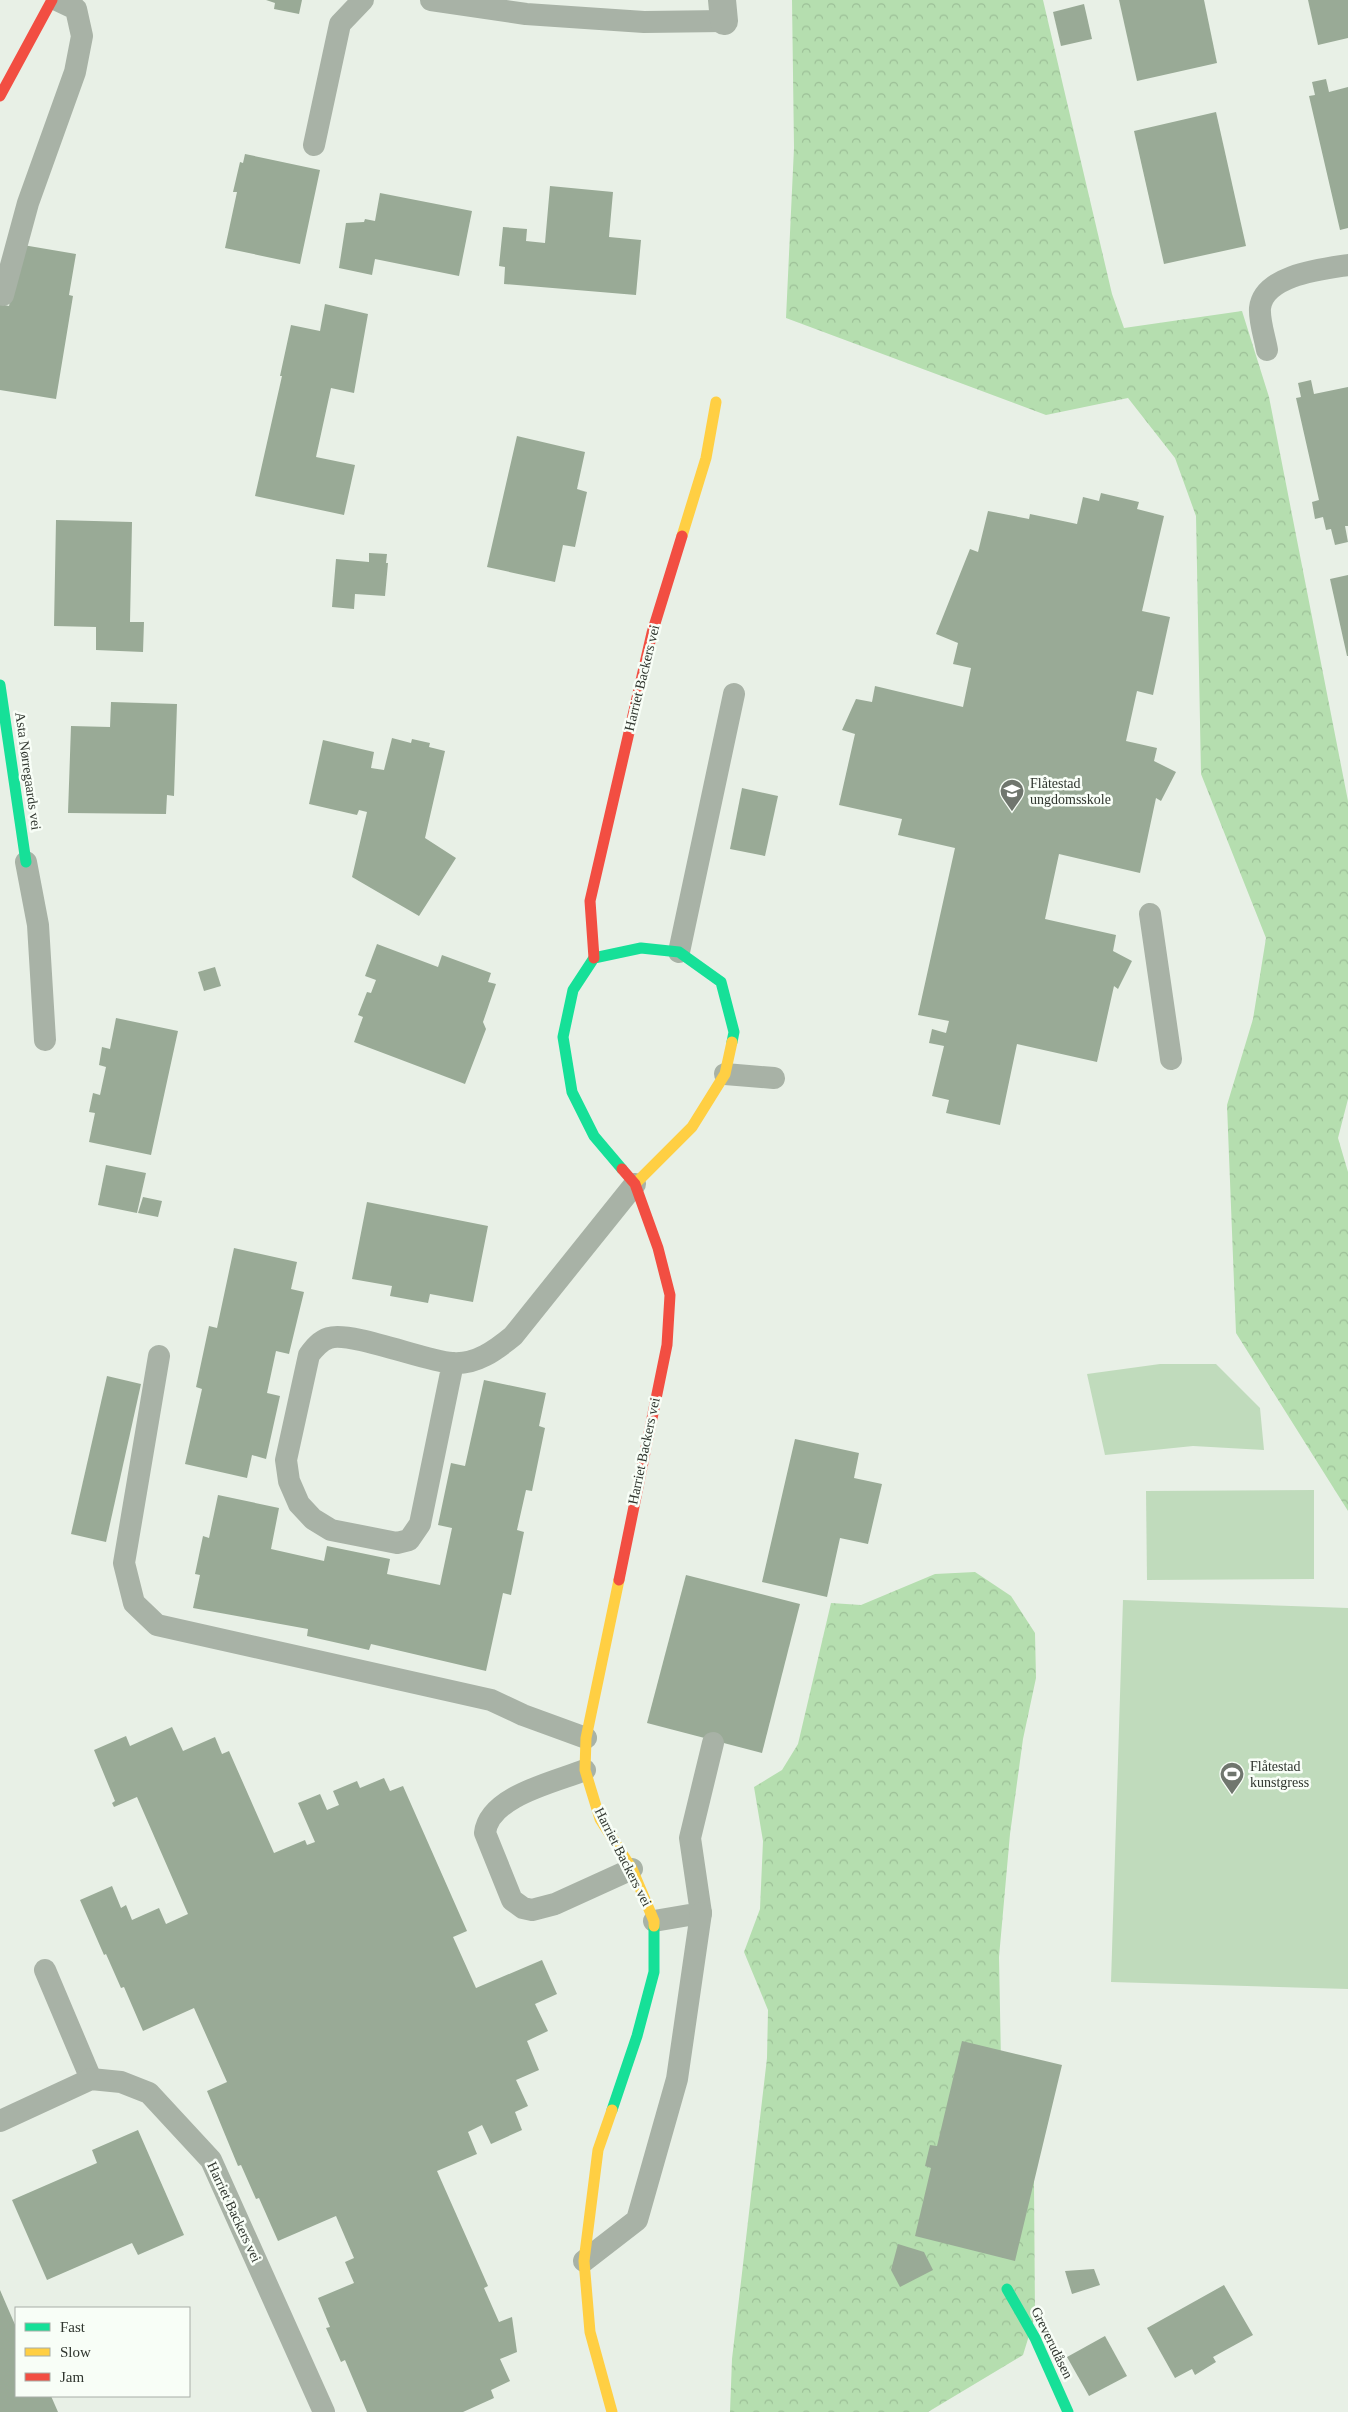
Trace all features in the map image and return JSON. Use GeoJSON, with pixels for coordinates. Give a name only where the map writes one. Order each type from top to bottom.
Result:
{"type":"FeatureCollection","features":[{"type":"Feature","properties":{"kind":"street"},"geometry":{"type":"LineString","coordinates":[[0,96],[52,0]]}},
{"type":"Feature","properties":{"kind":"street","name":"Harriet Backers vei"},"geometry":{"type":"LineString","coordinates":[[612,2412],[590,2332],[584,2261],[598,2150],[637,2036],[654,1972],[654,1921],[632,1869],[600,1819],[585,1770],[586,1738],[667,1345],[670,1295],[658,1248],[635,1184],[594,1136],[572,1092],[563,1037],[573,990],[594,958],[590,902],[652,633],[706,458],[716,402]]}},
{"type":"Feature","properties":{"kind":"street","name":"Asta Nørregaards vei"},"geometry":{"type":"LineString","coordinates":[[0,685],[26,862]]}},
{"type":"Feature","properties":{"kind":"street"},"geometry":{"type":"LineString","coordinates":[[594,958],[641,948],[680,952],[721,982],[734,1032],[725,1074],[692,1127],[635,1184]]}},
{"type":"Feature","properties":{"kind":"street","name":"Greverudåsen"},"geometry":{"type":"LineString","coordinates":[[1007,2289],[1035,2338],[1068,2412]]}},
{"type":"Feature","properties":{"kind":"lane"},"geometry":{"type":"LineString","coordinates":[[3,295],[28,203],[76,72],[82,36],[76,9],[57,0]]}},
{"type":"Feature","properties":{"kind":"lane"},"geometry":{"type":"LineString","coordinates":[[314,146],[340,24],[363,0]]}},
{"type":"Feature","properties":{"kind":"lane"},"geometry":{"type":"LineString","coordinates":[[432,0],[526,14],[644,22],[723,11]]}},
{"type":"Feature","properties":{"kind":"lane"},"geometry":{"type":"LineString","coordinates":[[1266,350],[1260,308],[1269,288],[1276,282],[1322,269],[1348,265]]}},
{"type":"Feature","properties":{"kind":"lane"},"geometry":{"type":"LineString","coordinates":[[680,952],[734,694]]}},
{"type":"Feature","properties":{"kind":"lane"},"geometry":{"type":"LineString","coordinates":[[26,862],[38,925],[45,1040]]}},
{"type":"Feature","properties":{"kind":"lane"},"geometry":{"type":"LineString","coordinates":[[1150,914],[1172,1059]]}},
{"type":"Feature","properties":{"kind":"lane"},"geometry":{"type":"LineString","coordinates":[[725,1074],[774,1078]]}},
{"type":"Feature","properties":{"kind":"lane"},"geometry":{"type":"LineString","coordinates":[[453,1363],[420,1524],[409,1540],[397,1543],[331,1530],[313,1519],[299,1504],[289,1481],[286,1460],[309,1354],[319,1343],[331,1337],[356,1340],[453,1363],[483,1357],[514,1336],[635,1184]]}},
{"type":"Feature","properties":{"kind":"lane"},"geometry":{"type":"LineString","coordinates":[[159,1356],[124,1563],[134,1603],[157,1625],[491,1700],[586,1738]]}},
{"type":"Feature","properties":{"kind":"lane"},"geometry":{"type":"LineString","coordinates":[[584,2261],[638,2220],[677,2079],[701,1913],[690,1838],[713,1742]]}},
{"type":"Feature","properties":{"kind":"lane"},"geometry":{"type":"LineString","coordinates":[[585,1770],[507,1800],[491,1815],[484,1833],[512,1900],[523,1908],[532,1910],[555,1904],[632,1869]]}},
{"type":"Feature","properties":{"kind":"lane"},"geometry":{"type":"LineString","coordinates":[[654,1921],[701,1913]]}},
{"type":"Feature","properties":{"kind":"lane"},"geometry":{"type":"LineString","coordinates":[[0,2121],[91,2079],[45,1970]]}},
{"type":"Feature","properties":{"kind":"lane","name":"Harriet Backers vei"},"geometry":{"type":"LineString","coordinates":[[91,2079],[121,2082],[149,2093],[210,2160],[324,2412]]}},
{"type":"Feature","properties":{"kind":"green space"},"geometry":{"type":"Polygon","coordinates":[[[792,0],[1043,0],[1112,294],[1124,328],[1242,311],[1269,397],[1348,801],[1348,1099],[1338,1138],[1348,1172],[1348,1511],[1236,1333],[1227,1105],[1253,1019],[1266,938],[1201,774],[1196,516],[1175,458],[1128,398],[1046,415],[786,318],[794,148],[792,0]]]}},
{"type":"Feature","properties":{"kind":"green space"},"geometry":{"type":"Polygon","coordinates":[[[1160,1364],[1216,1364],[1260,1408],[1264,1450],[1193,1446],[1105,1455],[1087,1374],[1160,1364]]]}},
{"type":"Feature","properties":{"kind":"green space"},"geometry":{"type":"Polygon","coordinates":[[[1314,1490],[1314,1579],[1147,1580],[1146,1491],[1314,1490]]]}},
{"type":"Feature","properties":{"kind":"green space"},"geometry":{"type":"Polygon","coordinates":[[[975,1572],[1011,1596],[1035,1633],[1036,1678],[1023,1739],[1010,1834],[999,1957],[1001,2062],[1034,2182],[1035,2316],[1023,2355],[928,2412],[730,2412],[732,2359],[767,2058],[768,2010],[744,1952],[760,1909],[763,1841],[754,1787],[782,1770],[798,1744],[831,1603],[861,1605],[935,1574],[975,1572]]]}},
{"type":"Feature","properties":{"kind":"green space","name":"Flåtestad kunstgress"},"geometry":{"type":"Polygon","coordinates":[[[1123,1600],[1348,1608],[1348,1989],[1111,1982],[1123,1600]]]}},
{"type":"Feature","properties":{"kind":"building"},"geometry":{"type":"Polygon","coordinates":[[[266,0],[302,0],[299,14],[274,9],[275,3],[266,0]]]}},
{"type":"Feature","properties":{"kind":"building"},"geometry":{"type":"Polygon","coordinates":[[[1119,0],[1204,0],[1217,63],[1137,81],[1119,0]]]}},
{"type":"Feature","properties":{"kind":"building"},"geometry":{"type":"Polygon","coordinates":[[[1308,0],[1348,0],[1348,38],[1318,45],[1308,0]]]}},
{"type":"Feature","properties":{"kind":"building"},"geometry":{"type":"Polygon","coordinates":[[[1084,4],[1092,39],[1061,46],[1053,12],[1084,4]]]}},
{"type":"Feature","properties":{"kind":"building"},"geometry":{"type":"Polygon","coordinates":[[[1326,79],[1329,92],[1348,87],[1348,228],[1340,230],[1309,96],[1315,95],[1312,82],[1326,79]]]}},
{"type":"Feature","properties":{"kind":"building"},"geometry":{"type":"Polygon","coordinates":[[[1216,112],[1246,246],[1164,264],[1134,131],[1216,112]]]}},
{"type":"Feature","properties":{"kind":"building"},"geometry":{"type":"Polygon","coordinates":[[[245,154],[320,170],[300,264],[225,248],[237,192],[233,192],[240,162],[243,163],[245,154]]]}},
{"type":"Feature","properties":{"kind":"building"},"geometry":{"type":"Polygon","coordinates":[[[550,186],[613,192],[609,237],[641,240],[636,295],[504,284],[505,267],[499,266],[503,227],[527,229],[526,241],[545,243],[550,186]]]}},
{"type":"Feature","properties":{"kind":"building"},"geometry":{"type":"Polygon","coordinates":[[[380,193],[472,211],[459,276],[375,259],[372,275],[339,268],[346,223],[364,222],[365,219],[375,221],[380,193]]]}},
{"type":"Feature","properties":{"kind":"building"},"geometry":{"type":"Polygon","coordinates":[[[23,245],[76,254],[69,295],[73,296],[56,399],[0,390],[0,304],[9,306],[23,245]]]}},
{"type":"Feature","properties":{"kind":"building"},"geometry":{"type":"Polygon","coordinates":[[[325,304],[368,314],[354,393],[331,388],[316,457],[355,465],[344,515],[255,496],[282,376],[280,376],[291,325],[320,331],[325,304]]]}},
{"type":"Feature","properties":{"kind":"building"},"geometry":{"type":"Polygon","coordinates":[[[1311,380],[1314,394],[1348,387],[1348,526],[1345,526],[1348,542],[1335,545],[1331,529],[1326,530],[1323,517],[1315,519],[1312,502],[1319,500],[1296,398],[1301,397],[1298,383],[1311,380]]]}},
{"type":"Feature","properties":{"kind":"building"},"geometry":{"type":"Polygon","coordinates":[[[517,436],[585,452],[577,489],[587,492],[575,547],[563,545],[555,582],[487,567],[517,436]]]}},
{"type":"Feature","properties":{"kind":"building","name":"Flåtestad ungdomsskole"},"geometry":{"type":"Polygon","coordinates":[[[1101,493],[1139,502],[1137,509],[1164,516],[1142,611],[1170,617],[1153,695],[1137,691],[1126,741],[1157,748],[1154,761],[1176,772],[1161,801],[1156,798],[1140,873],[1059,854],[1045,919],[1116,935],[1113,951],[1132,961],[1118,989],[1114,986],[1097,1062],[1017,1044],[1000,1125],[946,1113],[949,1100],[932,1096],[944,1046],[929,1043],[932,1029],[946,1033],[949,1021],[918,1015],[955,848],[898,835],[902,819],[839,805],[855,734],[842,730],[856,699],[872,702],[875,686],[963,707],[971,668],[953,664],[958,643],[936,634],[970,549],[978,552],[988,511],[1029,519],[1030,514],[1077,524],[1083,497],[1099,501],[1101,493]]]}},
{"type":"Feature","properties":{"kind":"building"},"geometry":{"type":"Polygon","coordinates":[[[56,520],[132,522],[130,622],[144,622],[143,652],[96,650],[96,627],[54,626],[56,520]]]}},
{"type":"Feature","properties":{"kind":"building"},"geometry":{"type":"Polygon","coordinates":[[[369,553],[387,554],[385,596],[355,594],[354,609],[332,607],[336,559],[369,562],[369,553]]]}},
{"type":"Feature","properties":{"kind":"building"},"geometry":{"type":"Polygon","coordinates":[[[1348,575],[1348,656],[1347,656],[1330,579],[1348,575]]]}},
{"type":"Feature","properties":{"kind":"building"},"geometry":{"type":"Polygon","coordinates":[[[111,702],[177,704],[174,796],[167,795],[166,814],[68,813],[71,726],[110,727],[111,702]]]}},
{"type":"Feature","properties":{"kind":"building"},"geometry":{"type":"Polygon","coordinates":[[[392,738],[411,743],[412,739],[430,743],[429,747],[445,751],[425,838],[456,858],[419,916],[352,877],[367,812],[359,810],[357,815],[309,804],[323,740],[374,752],[371,768],[384,770],[392,738]]]}},
{"type":"Feature","properties":{"kind":"building"},"geometry":{"type":"Polygon","coordinates":[[[742,788],[778,796],[765,856],[730,849],[742,788]]]}},
{"type":"Feature","properties":{"kind":"building"},"geometry":{"type":"Polygon","coordinates":[[[377,944],[438,967],[442,955],[491,973],[488,982],[496,984],[483,1022],[486,1029],[465,1084],[354,1042],[363,1017],[358,1015],[367,992],[371,993],[376,980],[365,976],[377,944]]]}},
{"type":"Feature","properties":{"kind":"building"},"geometry":{"type":"Polygon","coordinates":[[[215,967],[221,986],[204,991],[198,972],[215,967]]]}},
{"type":"Feature","properties":{"kind":"building"},"geometry":{"type":"Polygon","coordinates":[[[116,1018],[178,1031],[151,1155],[89,1142],[95,1113],[89,1112],[93,1093],[100,1095],[106,1067],[99,1065],[102,1047],[110,1049],[116,1018]]]}},
{"type":"Feature","properties":{"kind":"building"},"geometry":{"type":"Polygon","coordinates":[[[106,1165],[146,1173],[137,1213],[98,1205],[106,1165]]]}},
{"type":"Feature","properties":{"kind":"building"},"geometry":{"type":"Polygon","coordinates":[[[143,1197],[162,1201],[158,1217],[138,1213],[143,1197]]]}},
{"type":"Feature","properties":{"kind":"building"},"geometry":{"type":"Polygon","coordinates":[[[367,1202],[488,1226],[473,1302],[430,1294],[428,1303],[390,1296],[392,1286],[352,1279],[367,1202]]]}},
{"type":"Feature","properties":{"kind":"building"},"geometry":{"type":"Polygon","coordinates":[[[234,1248],[297,1262],[291,1289],[304,1292],[289,1354],[276,1351],[267,1393],[280,1396],[266,1459],[252,1455],[247,1478],[185,1464],[202,1389],[196,1387],[209,1326],[217,1328],[234,1248]]]}},
{"type":"Feature","properties":{"kind":"building"},"geometry":{"type":"Polygon","coordinates":[[[107,1376],[141,1384],[106,1542],[71,1534],[107,1376]]]}},
{"type":"Feature","properties":{"kind":"building"},"geometry":{"type":"Polygon","coordinates":[[[484,1380],[546,1393],[539,1426],[545,1428],[532,1491],[526,1490],[517,1530],[524,1532],[511,1595],[503,1593],[486,1671],[371,1644],[369,1650],[307,1636],[308,1629],[193,1608],[200,1575],[195,1574],[203,1536],[209,1538],[218,1495],[279,1508],[271,1549],[324,1561],[327,1546],[390,1559],[387,1574],[440,1585],[452,1528],[438,1525],[451,1463],[465,1466],[484,1380]]]}},
{"type":"Feature","properties":{"kind":"building"},"geometry":{"type":"Polygon","coordinates":[[[795,1439],[859,1453],[854,1478],[882,1484],[868,1544],[840,1538],[827,1597],[762,1582],[795,1439]]]}},
{"type":"Feature","properties":{"kind":"building"},"geometry":{"type":"Polygon","coordinates":[[[686,1575],[800,1604],[762,1753],[647,1723],[686,1575]]]}},
{"type":"Feature","properties":{"kind":"building"},"geometry":{"type":"Polygon","coordinates":[[[172,1727],[183,1751],[215,1737],[222,1754],[229,1751],[274,1853],[305,1840],[307,1845],[315,1842],[298,1803],[320,1794],[327,1810],[339,1805],[333,1791],[357,1781],[360,1788],[384,1778],[390,1791],[403,1786],[467,1931],[453,1937],[476,1988],[542,1960],[557,1994],[535,2004],[548,2031],[527,2041],[539,2070],[516,2080],[528,2106],[515,2112],[522,2130],[491,2144],[482,2125],[468,2132],[477,2154],[437,2171],[488,2286],[484,2288],[499,2322],[512,2317],[517,2352],[500,2359],[510,2381],[491,2390],[494,2398],[463,2412],[367,2412],[345,2360],[341,2362],[326,2328],[330,2327],[318,2298],[354,2283],[345,2262],[354,2258],[336,2216],[278,2241],[259,2198],[256,2199],[241,2165],[238,2166],[207,2091],[227,2082],[194,2008],[143,2031],[124,1987],[121,1988],[106,1954],[104,1955],[80,1900],[112,1886],[121,1908],[126,1905],[132,1920],[159,1908],[166,1924],[188,1914],[137,1797],[114,1807],[112,1803],[115,1801],[94,1750],[126,1736],[130,1746],[172,1727]]]}},
{"type":"Feature","properties":{"kind":"building"},"geometry":{"type":"Polygon","coordinates":[[[962,2041],[1062,2065],[1015,2261],[915,2236],[931,2168],[925,2166],[930,2145],[937,2146],[962,2041]]]}},
{"type":"Feature","properties":{"kind":"building"},"geometry":{"type":"Polygon","coordinates":[[[138,2130],[184,2235],[138,2255],[132,2243],[47,2280],[12,2200],[97,2163],[92,2150],[138,2130]]]}},
{"type":"Feature","properties":{"kind":"building"},"geometry":{"type":"Polygon","coordinates":[[[898,2244],[924,2252],[933,2270],[900,2287],[891,2270],[898,2244]]]}},
{"type":"Feature","properties":{"kind":"building"},"geometry":{"type":"Polygon","coordinates":[[[1094,2269],[1100,2285],[1072,2294],[1065,2271],[1094,2269]]]}},
{"type":"Feature","properties":{"kind":"building"},"geometry":{"type":"Polygon","coordinates":[[[1224,2285],[1253,2335],[1213,2357],[1216,2362],[1195,2375],[1192,2369],[1175,2378],[1147,2328],[1224,2285]]]}},
{"type":"Feature","properties":{"kind":"building"},"geometry":{"type":"Polygon","coordinates":[[[0,2290],[15,2325],[15,2397],[51,2397],[58,2412],[0,2412],[0,2290]]]}},
{"type":"Feature","properties":{"kind":"building"},"geometry":{"type":"Polygon","coordinates":[[[1105,2336],[1127,2376],[1089,2396],[1067,2357],[1105,2336]]]}},
{"type":"Feature","properties":{"kind":"traffic: fast"},"geometry":{"type":"LineString","coordinates":[[0,685],[26,862]]}},
{"type":"Feature","properties":{"kind":"traffic: fast"},"geometry":{"type":"LineString","coordinates":[[622,1169],[594,1136],[572,1092],[563,1037],[573,990],[594,958],[641,948],[679,952],[721,982],[734,1032],[732,1042]]}},
{"type":"Feature","properties":{"kind":"traffic: fast"},"geometry":{"type":"LineString","coordinates":[[612,2110],[637,2036],[654,1972],[654,1926]]}},
{"type":"Feature","properties":{"kind":"traffic: fast"},"geometry":{"type":"LineString","coordinates":[[1007,2289],[1035,2338],[1068,2412]]}},
{"type":"Feature","properties":{"kind":"traffic: slow"},"geometry":{"type":"LineString","coordinates":[[682,536],[706,458],[716,402]]}},
{"type":"Feature","properties":{"kind":"traffic: slow"},"geometry":{"type":"LineString","coordinates":[[635,1184],[692,1127],[725,1074],[732,1042]]}},
{"type":"Feature","properties":{"kind":"traffic: slow"},"geometry":{"type":"LineString","coordinates":[[619,1580],[586,1738],[585,1770],[600,1819],[632,1869],[654,1921],[654,1926]]}},
{"type":"Feature","properties":{"kind":"traffic: slow"},"geometry":{"type":"LineString","coordinates":[[612,2110],[598,2150],[584,2261],[590,2332],[612,2412]]}},
{"type":"Feature","properties":{"kind":"traffic: jam"},"geometry":{"type":"LineString","coordinates":[[0,96],[52,0]]}},
{"type":"Feature","properties":{"kind":"traffic: jam"},"geometry":{"type":"LineString","coordinates":[[594,958],[590,901],[652,633],[682,536]]}},
{"type":"Feature","properties":{"kind":"traffic: jam"},"geometry":{"type":"LineString","coordinates":[[619,1580],[667,1345],[670,1295],[658,1248],[635,1184],[622,1169]]}},
{"type":"Feature","properties":{"kind":"place","name":"Flåtestad ungdomsskole"},"geometry":{"type":"Point","coordinates":[1012,812]}},
{"type":"Feature","properties":{"kind":"place","name":"Flåtestad kunstgress"},"geometry":{"type":"Point","coordinates":[1232,1795]}}]}
